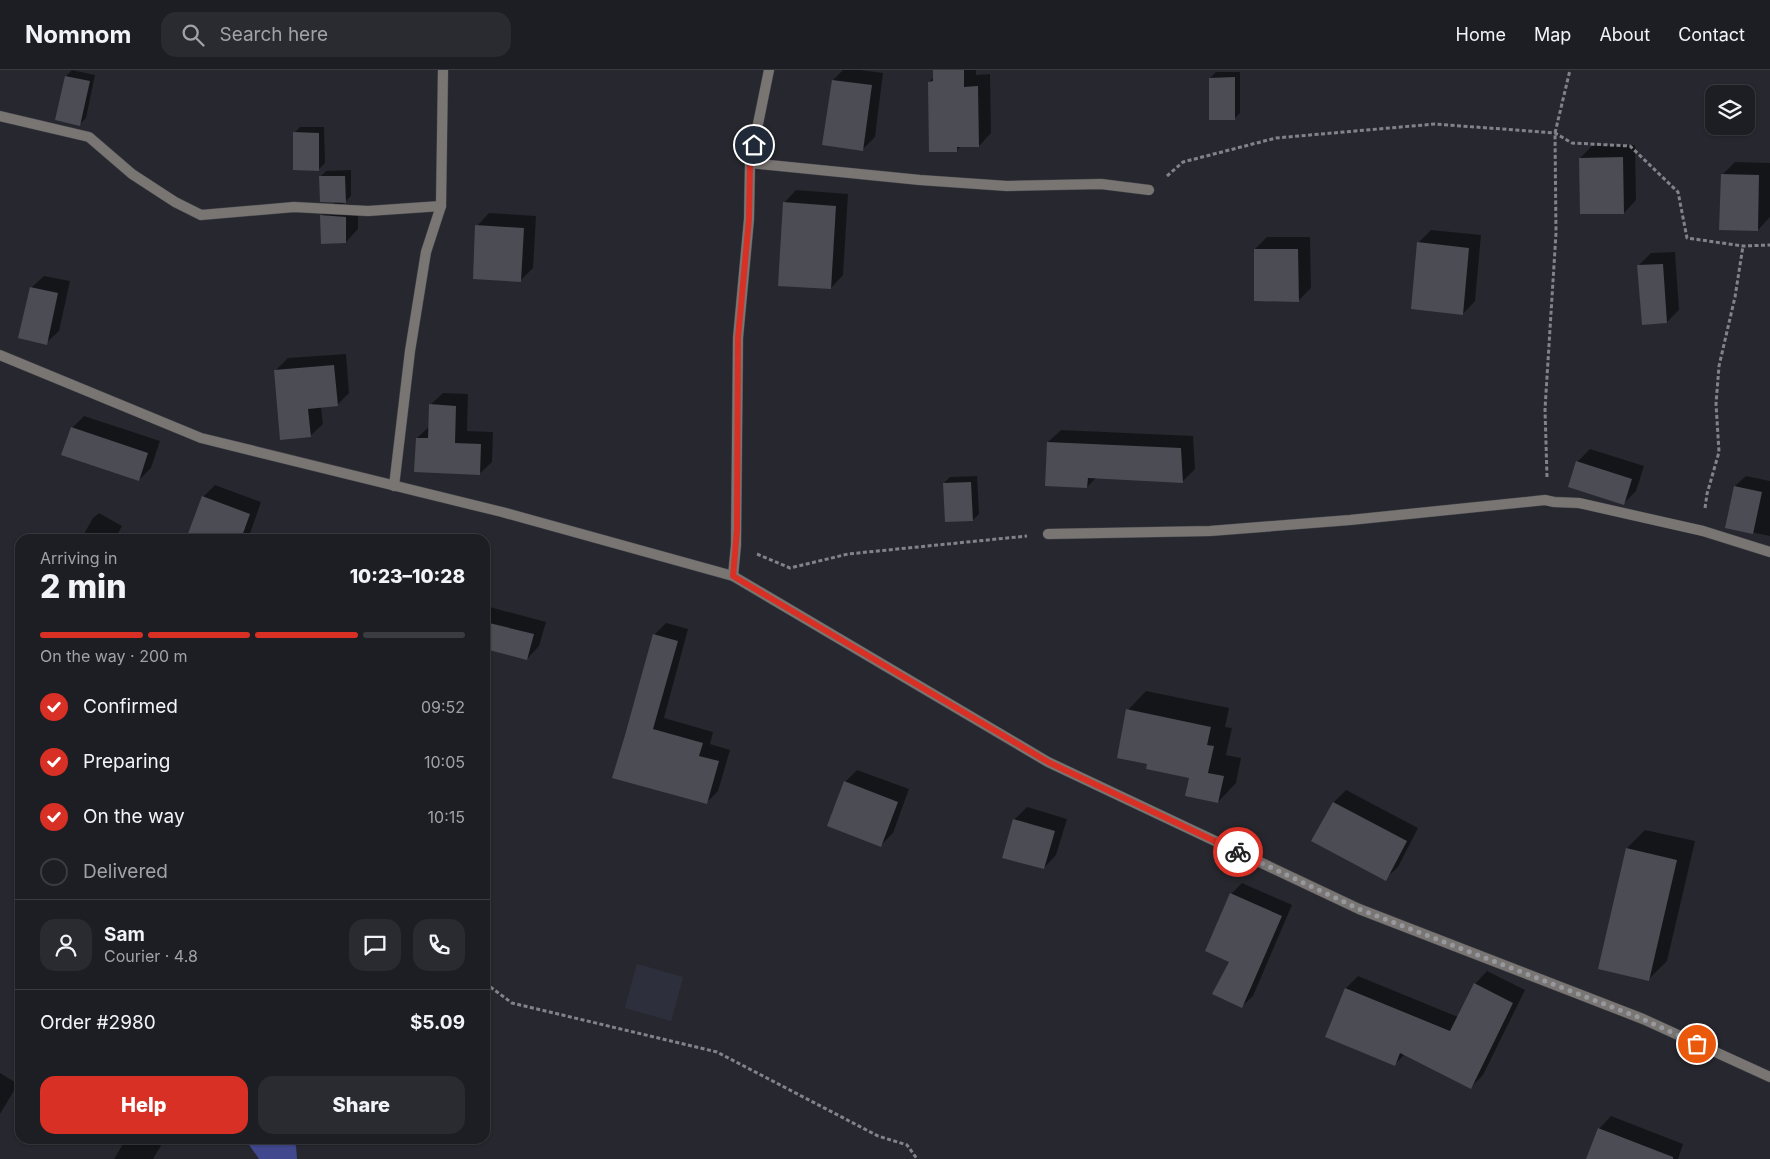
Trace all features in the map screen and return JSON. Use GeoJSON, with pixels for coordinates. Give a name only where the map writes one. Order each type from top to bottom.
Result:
{"type":"FeatureCollection","features":[{"type":"Feature","properties":{"kind":"street"},"geometry":{"type":"LineString","coordinates":[[394,486],[410,351],[426,252],[441,206],[443,70]]}},
{"type":"Feature","properties":{"kind":"street"},"geometry":{"type":"LineString","coordinates":[[733,576],[736,545],[738,338],[749,219],[750,163],[769,70]]}},
{"type":"Feature","properties":{"kind":"street"},"geometry":{"type":"LineString","coordinates":[[0,116],[89,137],[132,174],[175,202],[201,215],[294,207],[368,210],[441,206]]}},
{"type":"Feature","properties":{"kind":"street"},"geometry":{"type":"LineString","coordinates":[[750,163],[920,180],[1008,186],[1101,184],[1148,190]]}},
{"type":"Feature","properties":{"kind":"street"},"geometry":{"type":"LineString","coordinates":[[0,355],[201,438],[502,512],[733,576],[1048,762],[1359,909],[1643,1019],[1770,1077]]}},
{"type":"Feature","properties":{"kind":"street"},"geometry":{"type":"LineString","coordinates":[[1048,534],[1210,532],[1545,500],[1579,503],[1703,531],[1770,552]]}},
{"type":"Feature","properties":{"kind":"path"},"geometry":{"type":"LineString","coordinates":[[1545,500],[1547,478],[1545,409],[1556,233],[1555,133],[1570,70]]}},
{"type":"Feature","properties":{"kind":"path"},"geometry":{"type":"LineString","coordinates":[[1148,190],[1184,162],[1276,138],[1435,124],[1555,133],[1572,143],[1630,146],[1678,192],[1687,238],[1743,246],[1770,245]]}},
{"type":"Feature","properties":{"kind":"path"},"geometry":{"type":"LineString","coordinates":[[1703,531],[1707,494],[1719,452],[1716,404],[1719,366],[1735,297],[1743,246]]}},
{"type":"Feature","properties":{"kind":"path"},"geometry":{"type":"LineString","coordinates":[[736,545],[790,568],[848,554],[1048,534]]}},
{"type":"Feature","properties":{"kind":"path"},"geometry":{"type":"LineString","coordinates":[[490,987],[512,1003],[717,1052],[878,1136],[906,1146],[916,1159]]}},
{"type":"Feature","properties":{"kind":"shaded area"},"geometry":{"type":"Polygon","coordinates":[[[637,964],[683,977],[671,1021],[625,1008],[637,964]]]}},
{"type":"Feature","properties":{"kind":"shaded area"},"geometry":{"type":"Polygon","coordinates":[[[248,1144],[295,1144],[296,1146],[297,1159],[259,1159],[248,1144]]]}},
{"type":"Feature","properties":{"kind":"building"},"geometry":{"type":"Polygon","coordinates":[[[933,70],[964,70],[964,87],[978,86],[979,147],[957,147],[957,152],[929,152],[928,82],[933,81],[933,70]]]}},
{"type":"Feature","properties":{"kind":"building"},"geometry":{"type":"Polygon","coordinates":[[[65,76],[90,81],[80,126],[55,120],[65,76]]]}},
{"type":"Feature","properties":{"kind":"building"},"geometry":{"type":"Polygon","coordinates":[[[1235,77],[1235,120],[1209,120],[1209,78],[1235,77]]]}},
{"type":"Feature","properties":{"kind":"building"},"geometry":{"type":"Polygon","coordinates":[[[832,80],[872,85],[863,151],[822,145],[832,80]]]}},
{"type":"Feature","properties":{"kind":"building"},"geometry":{"type":"Polygon","coordinates":[[[293,132],[319,133],[319,171],[293,170],[293,132]]]}},
{"type":"Feature","properties":{"kind":"building"},"geometry":{"type":"Polygon","coordinates":[[[1623,157],[1624,214],[1580,214],[1579,158],[1623,157]]]}},
{"type":"Feature","properties":{"kind":"building"},"geometry":{"type":"Polygon","coordinates":[[[1721,174],[1759,175],[1758,231],[1719,230],[1721,174]]]}},
{"type":"Feature","properties":{"kind":"building"},"geometry":{"type":"Polygon","coordinates":[[[319,176],[345,176],[346,203],[320,202],[319,176]]]}},
{"type":"Feature","properties":{"kind":"building"},"geometry":{"type":"Polygon","coordinates":[[[783,202],[836,206],[831,289],[778,286],[783,202]]]}},
{"type":"Feature","properties":{"kind":"building"},"geometry":{"type":"Polygon","coordinates":[[[320,215],[346,217],[346,243],[321,244],[320,215]]]}},
{"type":"Feature","properties":{"kind":"building"},"geometry":{"type":"Polygon","coordinates":[[[475,225],[524,228],[521,282],[473,279],[475,225]]]}},
{"type":"Feature","properties":{"kind":"building"},"geometry":{"type":"Polygon","coordinates":[[[1417,242],[1469,248],[1463,315],[1411,309],[1417,242]]]}},
{"type":"Feature","properties":{"kind":"building"},"geometry":{"type":"Polygon","coordinates":[[[1254,249],[1298,249],[1299,302],[1254,301],[1254,249]]]}},
{"type":"Feature","properties":{"kind":"building"},"geometry":{"type":"Polygon","coordinates":[[[1663,264],[1667,323],[1642,325],[1637,265],[1663,264]]]}},
{"type":"Feature","properties":{"kind":"building"},"geometry":{"type":"Polygon","coordinates":[[[30,287],[58,293],[47,345],[18,338],[30,287]]]}},
{"type":"Feature","properties":{"kind":"building"},"geometry":{"type":"Polygon","coordinates":[[[334,365],[338,406],[308,409],[311,437],[280,440],[274,370],[334,365]]]}},
{"type":"Feature","properties":{"kind":"building"},"geometry":{"type":"Polygon","coordinates":[[[429,404],[456,406],[455,443],[481,444],[480,475],[414,472],[416,438],[428,438],[429,404]]]}},
{"type":"Feature","properties":{"kind":"building"},"geometry":{"type":"Polygon","coordinates":[[[71,427],[148,453],[139,481],[61,455],[71,427]]]}},
{"type":"Feature","properties":{"kind":"building"},"geometry":{"type":"Polygon","coordinates":[[[1047,442],[1181,448],[1183,483],[1088,478],[1087,488],[1045,486],[1047,442]]]}},
{"type":"Feature","properties":{"kind":"building"},"geometry":{"type":"Polygon","coordinates":[[[1576,461],[1632,479],[1624,505],[1568,487],[1576,461]]]}},
{"type":"Feature","properties":{"kind":"building"},"geometry":{"type":"Polygon","coordinates":[[[971,482],[973,521],[945,522],[943,483],[971,482]]]}},
{"type":"Feature","properties":{"kind":"building"},"geometry":{"type":"Polygon","coordinates":[[[1734,486],[1762,492],[1753,534],[1725,528],[1734,486]]]}},
{"type":"Feature","properties":{"kind":"building"},"geometry":{"type":"Polygon","coordinates":[[[202,496],[250,514],[243,534],[188,534],[202,496]]]}},
{"type":"Feature","properties":{"kind":"building"},"geometry":{"type":"Polygon","coordinates":[[[490,623],[534,634],[527,660],[490,650],[490,623]]]}},
{"type":"Feature","properties":{"kind":"building"},"geometry":{"type":"Polygon","coordinates":[[[653,634],[678,641],[653,729],[703,743],[699,756],[719,761],[707,804],[612,778],[653,634]]]}},
{"type":"Feature","properties":{"kind":"building"},"geometry":{"type":"Polygon","coordinates":[[[1126,709],[1211,727],[1207,745],[1214,746],[1208,773],[1224,776],[1218,803],[1185,796],[1189,778],[1146,769],[1147,764],[1117,758],[1126,709]]]}},
{"type":"Feature","properties":{"kind":"building"},"geometry":{"type":"Polygon","coordinates":[[[844,781],[898,802],[881,847],[827,826],[844,781]]]}},
{"type":"Feature","properties":{"kind":"building"},"geometry":{"type":"Polygon","coordinates":[[[1333,802],[1407,841],[1386,881],[1311,841],[1333,802]]]}},
{"type":"Feature","properties":{"kind":"building"},"geometry":{"type":"Polygon","coordinates":[[[1013,819],[1055,831],[1044,869],[1002,858],[1013,819]]]}},
{"type":"Feature","properties":{"kind":"building"},"geometry":{"type":"Polygon","coordinates":[[[1626,848],[1677,860],[1649,981],[1598,969],[1626,848]]]}},
{"type":"Feature","properties":{"kind":"building"},"geometry":{"type":"Polygon","coordinates":[[[1230,893],[1282,916],[1242,1008],[1212,994],[1229,962],[1205,951],[1230,893]]]}},
{"type":"Feature","properties":{"kind":"building"},"geometry":{"type":"Polygon","coordinates":[[[1474,983],[1513,1003],[1471,1089],[1400,1053],[1395,1066],[1325,1037],[1345,988],[1450,1031],[1474,983]]]}},
{"type":"Feature","properties":{"kind":"building"},"geometry":{"type":"Polygon","coordinates":[[[1598,1128],[1673,1157],[1673,1159],[1586,1159],[1598,1128]]]}},
{"type":"Feature","properties":{"kind":"way so far"},"geometry":{"type":"LineString","coordinates":[[1238,852],[1359,909],[1643,1019],[1697,1044]]}},
{"type":"Feature","properties":{"kind":"route"},"geometry":{"type":"LineString","coordinates":[[754,145],[750,163],[749,219],[738,338],[737,530],[733,576],[1048,762],[1238,852]]}}]}
